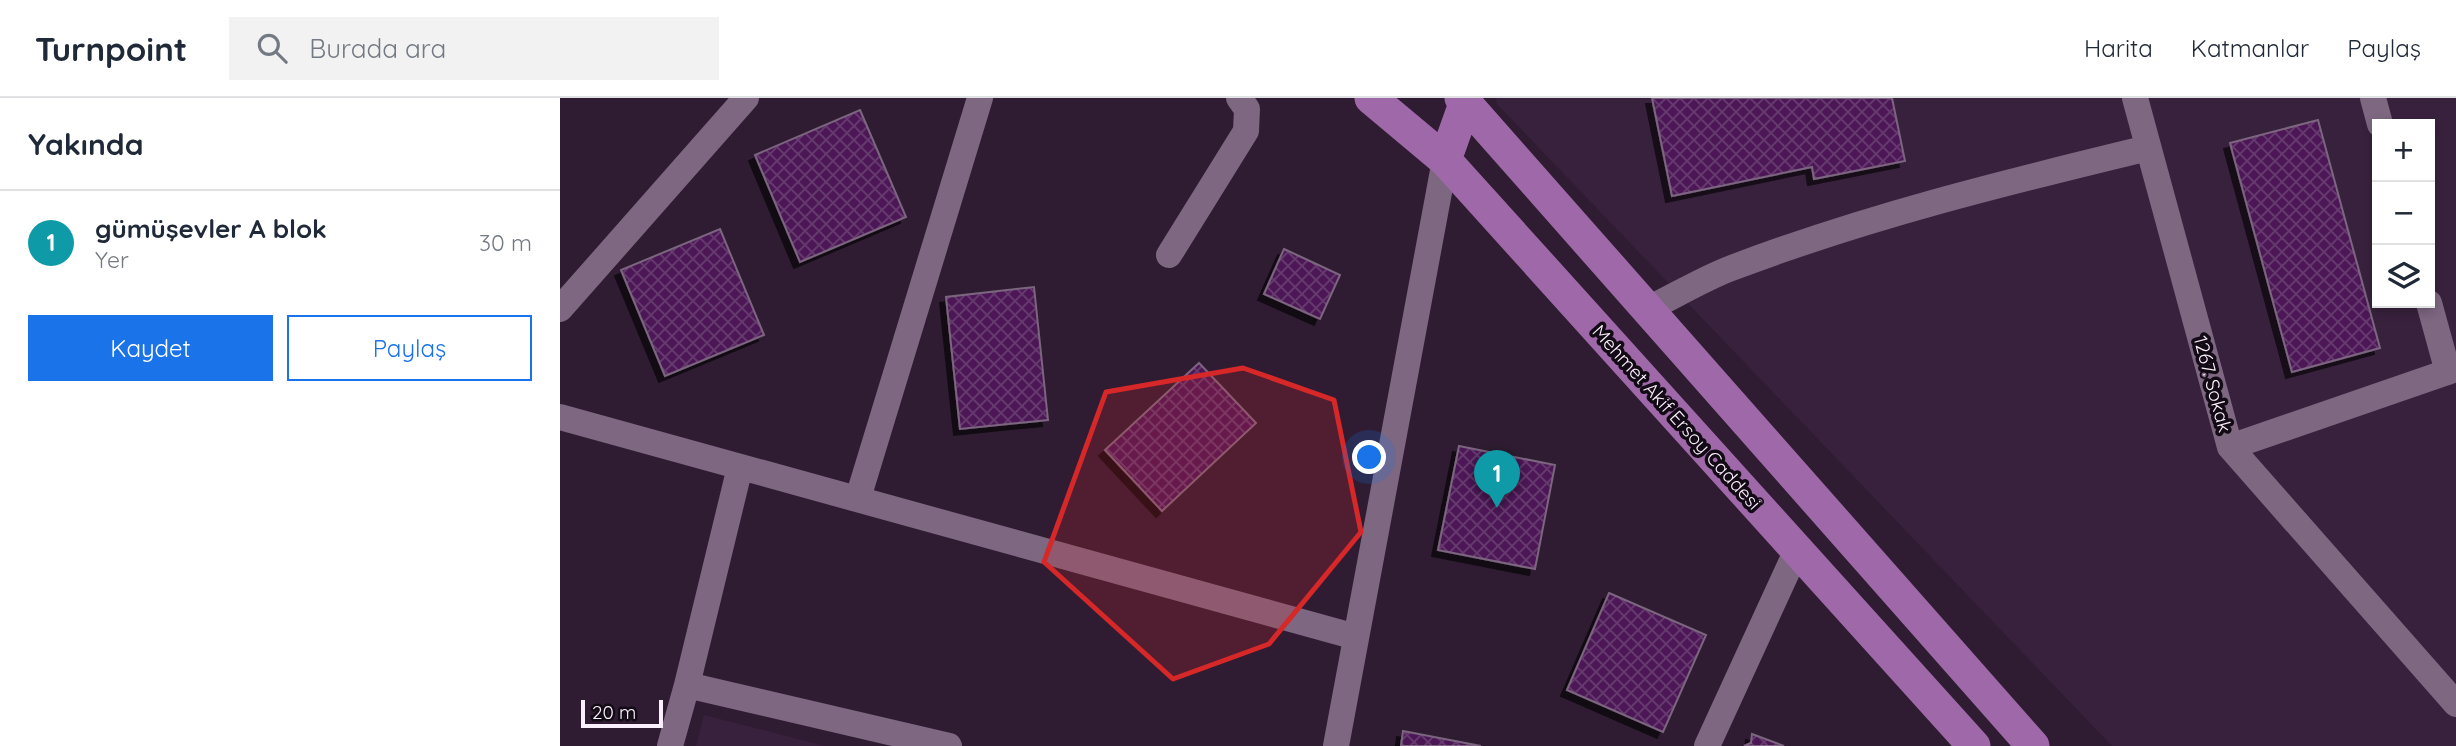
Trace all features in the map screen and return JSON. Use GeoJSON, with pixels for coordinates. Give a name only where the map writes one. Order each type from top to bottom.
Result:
{"type":"FeatureCollection","features":[{"type":"Feature","properties":{"kind":"main road","name":"Mehmet Akif Ersoy Caddesi"},"geometry":{"type":"LineString","coordinates":[[1371,98],[1445,160],[1974,746]]}},
{"type":"Feature","properties":{"kind":"main road"},"geometry":{"type":"LineString","coordinates":[[1445,160],[1468,99],[1648,309],[2033,746]]}},
{"type":"Feature","properties":{"kind":"main road"},"geometry":{"type":"LineString","coordinates":[[1797,550],[1828,515]]}},
{"type":"Feature","properties":{"kind":"street"},"geometry":{"type":"LineString","coordinates":[[560,309],[746,98]]}},
{"type":"Feature","properties":{"kind":"street"},"geometry":{"type":"LineString","coordinates":[[858,498],[980,98]]}},
{"type":"Feature","properties":{"kind":"street"},"geometry":{"type":"LineString","coordinates":[[1169,255],[1246,131],[1247,109],[1239,98]]}},
{"type":"Feature","properties":{"kind":"street","name":"1267. Sokak"},"geometry":{"type":"LineString","coordinates":[[2135,98],[2230,447],[2452,371]]}},
{"type":"Feature","properties":{"kind":"street"},"geometry":{"type":"LineString","coordinates":[[2373,98],[2379,119]]}},
{"type":"Feature","properties":{"kind":"street"},"geometry":{"type":"LineString","coordinates":[[1648,309],[1727,270],[1840,232],[1951,198],[2148,148]]}},
{"type":"Feature","properties":{"kind":"street"},"geometry":{"type":"LineString","coordinates":[[1336,746],[1445,160]]}},
{"type":"Feature","properties":{"kind":"street"},"geometry":{"type":"LineString","coordinates":[[2431,308],[2452,371]]}},
{"type":"Feature","properties":{"kind":"street"},"geometry":{"type":"LineString","coordinates":[[560,417],[1356,637]]}},
{"type":"Feature","properties":{"kind":"street"},"geometry":{"type":"LineString","coordinates":[[2230,447],[2456,704]]}},
{"type":"Feature","properties":{"kind":"street"},"geometry":{"type":"LineString","coordinates":[[670,746],[740,467]]}},
{"type":"Feature","properties":{"kind":"street"},"geometry":{"type":"LineString","coordinates":[[1707,746],[1797,550]]}},
{"type":"Feature","properties":{"kind":"street"},"geometry":{"type":"LineString","coordinates":[[687,685],[948,746]]}},
{"type":"Feature","properties":{"kind":"highlighted area"},"geometry":{"type":"Polygon","coordinates":[[[1243,368],[1334,400],[1361,532],[1269,644],[1173,679],[1044,562],[1106,392],[1243,368]]]}},
{"type":"Feature","properties":{"kind":"shaded area"},"geometry":{"type":"Polygon","coordinates":[[[1496,98],[2456,98],[2456,746],[2112,746],[1497,104],[1496,98]]]}},
{"type":"Feature","properties":{"kind":"shaded area"},"geometry":{"type":"Polygon","coordinates":[[[704,715],[825,746],[696,746],[704,715]]]}},
{"type":"Feature","properties":{"kind":"building"},"geometry":{"type":"Polygon","coordinates":[[[1652,98],[1892,98],[1905,161],[1814,179],[1812,167],[1672,196],[1652,98]]]}},
{"type":"Feature","properties":{"kind":"building"},"geometry":{"type":"Polygon","coordinates":[[[860,110],[906,217],[800,262],[755,155],[860,110]]]}},
{"type":"Feature","properties":{"kind":"building"},"geometry":{"type":"Polygon","coordinates":[[[2318,120],[2380,348],[2292,372],[2230,143],[2318,120]]]}},
{"type":"Feature","properties":{"kind":"building"},"geometry":{"type":"Polygon","coordinates":[[[720,229],[764,335],[665,376],[621,270],[720,229]]]}},
{"type":"Feature","properties":{"kind":"building"},"geometry":{"type":"Polygon","coordinates":[[[1284,249],[1340,275],[1320,319],[1264,294],[1284,249]]]}},
{"type":"Feature","properties":{"kind":"building"},"geometry":{"type":"Polygon","coordinates":[[[1034,287],[1048,420],[960,429],[946,297],[1034,287]]]}},
{"type":"Feature","properties":{"kind":"building"},"geometry":{"type":"Polygon","coordinates":[[[1199,363],[1256,423],[1162,511],[1105,450],[1199,363]]]}},
{"type":"Feature","properties":{"kind":"building"},"geometry":{"type":"Polygon","coordinates":[[[1459,446],[1555,465],[1535,569],[1438,550],[1459,446]]]}},
{"type":"Feature","properties":{"kind":"building"},"geometry":{"type":"Polygon","coordinates":[[[1609,593],[1706,635],[1663,732],[1567,690],[1609,593]]]}},
{"type":"Feature","properties":{"kind":"building"},"geometry":{"type":"Polygon","coordinates":[[[1403,731],[1481,746],[1401,746],[1403,731]]]}},
{"type":"Feature","properties":{"kind":"building"},"geometry":{"type":"Polygon","coordinates":[[[1752,734],[1784,746],[1744,746],[1751,743],[1752,734]]]}},
{"type":"Feature","properties":{"kind":"place","name":"gümüşevler A blok"},"geometry":{"type":"Point","coordinates":[1497,508]}}]}
